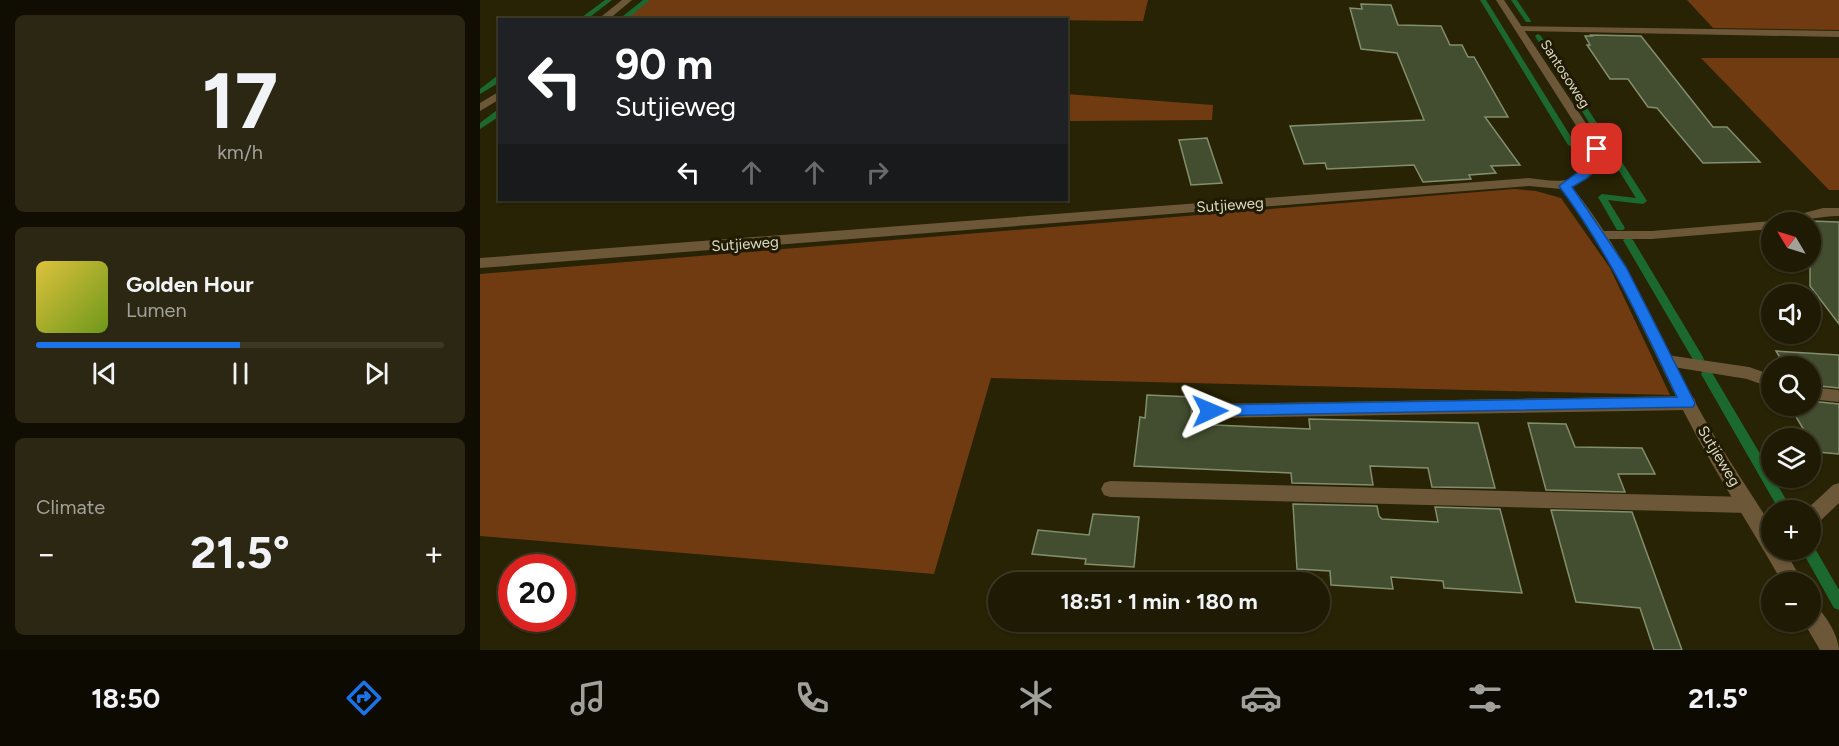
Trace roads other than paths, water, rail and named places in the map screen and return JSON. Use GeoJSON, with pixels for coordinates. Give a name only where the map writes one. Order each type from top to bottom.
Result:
{"type":"FeatureCollection","features":[{"type":"Feature","properties":{"kind":"street"},"geometry":{"type":"LineString","coordinates":[[604,18],[628,0]]}},
{"type":"Feature","properties":{"kind":"street","name":"Santosoweg"},"geometry":{"type":"LineString","coordinates":[[1500,0],[1597,149],[1595,165],[1582,177],[1565,186]]}},
{"type":"Feature","properties":{"kind":"street"},"geometry":{"type":"LineString","coordinates":[[1518,28],[1839,34]]}},
{"type":"Feature","properties":{"kind":"street"},"geometry":{"type":"LineString","coordinates":[[480,108],[498,95]]}},
{"type":"Feature","properties":{"kind":"street","name":"Sutjieweg"},"geometry":{"type":"LineString","coordinates":[[480,263],[1529,182],[1565,186],[1620,267],[1688,403],[1748,505],[1761,518]]}},
{"type":"Feature","properties":{"kind":"street"},"geometry":{"type":"LineString","coordinates":[[1821,213],[1839,212]]}},
{"type":"Feature","properties":{"kind":"street"},"geometry":{"type":"LineString","coordinates":[[1600,235],[1652,235],[1761,228]]}},
{"type":"Feature","properties":{"kind":"street"},"geometry":{"type":"LineString","coordinates":[[1667,361],[1749,373],[1761,378]]}},
{"type":"Feature","properties":{"kind":"street"},"geometry":{"type":"LineString","coordinates":[[1821,394],[1839,396]]}},
{"type":"Feature","properties":{"kind":"street"},"geometry":{"type":"LineString","coordinates":[[1210,411],[1688,403]]}},
{"type":"Feature","properties":{"kind":"street"},"geometry":{"type":"LineString","coordinates":[[1110,489],[1748,505]]}},
{"type":"Feature","properties":{"kind":"street"},"geometry":{"type":"LineString","coordinates":[[1821,508],[1839,492]]}},
{"type":"Feature","properties":{"kind":"street"},"geometry":{"type":"LineString","coordinates":[[1821,632],[1832,650]]}},
{"type":"Feature","properties":{"kind":"waterway"},"geometry":{"type":"LineString","coordinates":[[584,18],[609,0]]}},
{"type":"Feature","properties":{"kind":"waterway"},"geometry":{"type":"LineString","coordinates":[[624,18],[647,0]]}},
{"type":"Feature","properties":{"kind":"waterway"},"geometry":{"type":"LineString","coordinates":[[1483,0],[1572,145]]}},
{"type":"Feature","properties":{"kind":"waterway"},"geometry":{"type":"LineString","coordinates":[[1514,0],[1528,21]]}},
{"type":"Feature","properties":{"kind":"waterway"},"geometry":{"type":"LineString","coordinates":[[1538,36],[1643,201],[1602,197],[1620,228]]}},
{"type":"Feature","properties":{"kind":"waterway"},"geometry":{"type":"LineString","coordinates":[[480,92],[498,79]]}},
{"type":"Feature","properties":{"kind":"waterway"},"geometry":{"type":"LineString","coordinates":[[480,127],[498,114]]}},
{"type":"Feature","properties":{"kind":"waterway"},"geometry":{"type":"LineString","coordinates":[[1628,240],[1699,360]]}},
{"type":"Feature","properties":{"kind":"waterway"},"geometry":{"type":"LineString","coordinates":[[1707,374],[1780,500]]}},
{"type":"Feature","properties":{"kind":"waterway"},"geometry":{"type":"LineString","coordinates":[[1814,560],[1839,603]]}}]}
